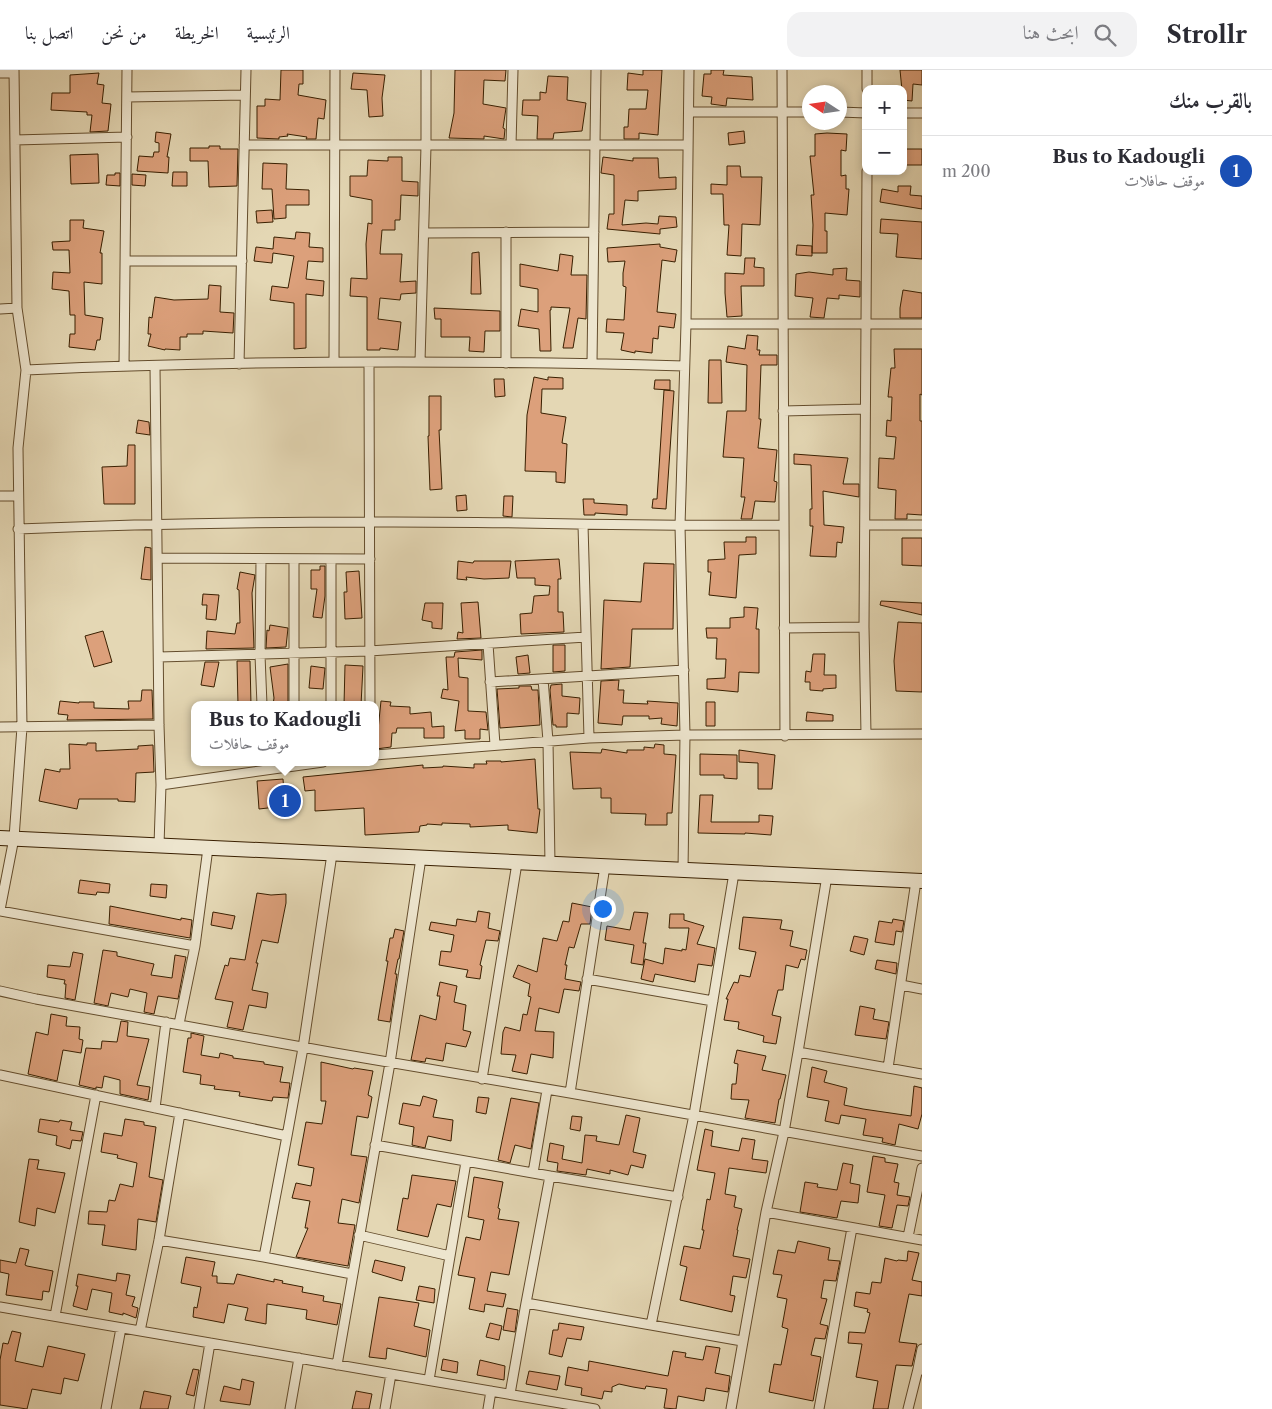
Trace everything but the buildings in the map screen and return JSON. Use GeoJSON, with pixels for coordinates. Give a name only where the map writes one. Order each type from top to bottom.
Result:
{"type":"FeatureCollection","features":[{"type":"Feature","properties":{"kind":"main road"},"geometry":{"type":"LineString","coordinates":[[7,838],[919,881]]}},
{"type":"Feature","properties":{"kind":"street"},"geometry":{"type":"LineString","coordinates":[[124,366],[127,70]]}},
{"type":"Feature","properties":{"kind":"street"},"geometry":{"type":"LineString","coordinates":[[239,364],[246,70]]}},
{"type":"Feature","properties":{"kind":"street"},"geometry":{"type":"LineString","coordinates":[[334,362],[335,70]]}},
{"type":"Feature","properties":{"kind":"street"},"geometry":{"type":"LineString","coordinates":[[420,362],[426,146],[426,70]]}},
{"type":"Feature","properties":{"kind":"street"},"geometry":{"type":"LineString","coordinates":[[511,146],[513,70]]}},
{"type":"Feature","properties":{"kind":"street"},"geometry":{"type":"LineString","coordinates":[[592,363],[596,70]]}},
{"type":"Feature","properties":{"kind":"street"},"geometry":{"type":"LineString","coordinates":[[684,870],[685,735],[680,526],[686,324],[689,70]]}},
{"type":"Feature","properties":{"kind":"street"},"geometry":{"type":"LineString","coordinates":[[782,70],[785,736]]}},
{"type":"Feature","properties":{"kind":"street"},"geometry":{"type":"LineString","coordinates":[[867,70],[867,85]]}},
{"type":"Feature","properties":{"kind":"street"},"geometry":{"type":"LineString","coordinates":[[0,73],[14,72],[17,308],[26,370],[18,448],[22,727],[7,838],[0,911],[195,946]]}},
{"type":"Feature","properties":{"kind":"street"},"geometry":{"type":"LineString","coordinates":[[127,97],[245,95]]}},
{"type":"Feature","properties":{"kind":"street"},"geometry":{"type":"LineString","coordinates":[[689,112],[802,112]]}},
{"type":"Feature","properties":{"kind":"street"},"geometry":{"type":"LineString","coordinates":[[847,112],[862,112]]}},
{"type":"Feature","properties":{"kind":"street"},"geometry":{"type":"LineString","coordinates":[[907,113],[922,113]]}},
{"type":"Feature","properties":{"kind":"street"},"geometry":{"type":"LineString","coordinates":[[15,140],[127,137]]}},
{"type":"Feature","properties":{"kind":"street"},"geometry":{"type":"LineString","coordinates":[[244,146],[687,145]]}},
{"type":"Feature","properties":{"kind":"street"},"geometry":{"type":"LineString","coordinates":[[866,734],[864,525],[867,175]]}},
{"type":"Feature","properties":{"kind":"street"},"geometry":{"type":"LineString","coordinates":[[506,232],[506,363]]}},
{"type":"Feature","properties":{"kind":"street"},"geometry":{"type":"LineString","coordinates":[[424,233],[594,232]]}},
{"type":"Feature","properties":{"kind":"street"},"geometry":{"type":"LineString","coordinates":[[126,261],[242,261]]}},
{"type":"Feature","properties":{"kind":"street"},"geometry":{"type":"LineString","coordinates":[[0,309],[17,308]]}},
{"type":"Feature","properties":{"kind":"street"},"geometry":{"type":"LineString","coordinates":[[686,324],[922,324]]}},
{"type":"Feature","properties":{"kind":"street"},"geometry":{"type":"LineString","coordinates":[[26,370],[334,362],[592,363],[684,366]]}},
{"type":"Feature","properties":{"kind":"street"},"geometry":{"type":"LineString","coordinates":[[369,362],[370,701]]}},
{"type":"Feature","properties":{"kind":"street"},"geometry":{"type":"LineString","coordinates":[[156,366],[159,725],[162,785],[160,845]]}},
{"type":"Feature","properties":{"kind":"street"},"geometry":{"type":"LineString","coordinates":[[783,411],[865,409]]}},
{"type":"Feature","properties":{"kind":"street"},"geometry":{"type":"LineString","coordinates":[[0,496],[18,496]]}},
{"type":"Feature","properties":{"kind":"street"},"geometry":{"type":"LineString","coordinates":[[18,529],[158,524],[370,522],[680,526],[784,525]]}},
{"type":"Feature","properties":{"kind":"street"},"geometry":{"type":"LineString","coordinates":[[583,525],[589,738]]}},
{"type":"Feature","properties":{"kind":"street"},"geometry":{"type":"LineString","coordinates":[[864,525],[922,526]]}},
{"type":"Feature","properties":{"kind":"street"},"geometry":{"type":"LineString","coordinates":[[158,558],[261,560],[370,559]]}},
{"type":"Feature","properties":{"kind":"street"},"geometry":{"type":"LineString","coordinates":[[331,559],[331,701]]}},
{"type":"Feature","properties":{"kind":"street"},"geometry":{"type":"LineString","coordinates":[[261,560],[260,655],[262,701]]}},
{"type":"Feature","properties":{"kind":"street"},"geometry":{"type":"LineString","coordinates":[[294,560],[294,701]]}},
{"type":"Feature","properties":{"kind":"street"},"geometry":{"type":"LineString","coordinates":[[784,628],[864,627]]}},
{"type":"Feature","properties":{"kind":"street"},"geometry":{"type":"LineString","coordinates":[[159,657],[332,653],[586,636]]}},
{"type":"Feature","properties":{"kind":"street"},"geometry":{"type":"LineString","coordinates":[[488,644],[495,745]]}},
{"type":"Feature","properties":{"kind":"street"},"geometry":{"type":"LineString","coordinates":[[490,682],[684,670]]}},
{"type":"Feature","properties":{"kind":"street"},"geometry":{"type":"LineString","coordinates":[[543,679],[548,741],[550,864]]}},
{"type":"Feature","properties":{"kind":"street"},"geometry":{"type":"LineString","coordinates":[[0,727],[159,725]]}},
{"type":"Feature","properties":{"kind":"street"},"geometry":{"type":"LineString","coordinates":[[379,755],[589,738],[685,735],[922,734]]}},
{"type":"Feature","properties":{"kind":"street"},"geometry":{"type":"LineString","coordinates":[[162,785],[264,766]]}},
{"type":"Feature","properties":{"kind":"street"},"geometry":{"type":"LineString","coordinates":[[179,1024],[195,946],[208,848]]}},
{"type":"Feature","properties":{"kind":"street"},"geometry":{"type":"LineString","coordinates":[[264,1257],[303,1048],[332,854]]}},
{"type":"Feature","properties":{"kind":"street"},"geometry":{"type":"LineString","coordinates":[[337,1365],[390,1063],[422,858]]}},
{"type":"Feature","properties":{"kind":"street"},"geometry":{"type":"LineString","coordinates":[[482,1079],[517,863]]}},
{"type":"Feature","properties":{"kind":"street"},"geometry":{"type":"LineString","coordinates":[[570,1093],[605,866]]}},
{"type":"Feature","properties":{"kind":"street"},"geometry":{"type":"LineString","coordinates":[[652,1325],[694,1115],[734,873]]}},
{"type":"Feature","properties":{"kind":"street"},"geometry":{"type":"LineString","coordinates":[[731,1409],[766,1212],[784,1132],[827,876]]}},
{"type":"Feature","properties":{"kind":"street"},"geometry":{"type":"LineString","coordinates":[[888,1068],[919,881]]}},
{"type":"Feature","properties":{"kind":"street"},"geometry":{"type":"LineString","coordinates":[[587,979],[713,1001]]}},
{"type":"Feature","properties":{"kind":"street"},"geometry":{"type":"LineString","coordinates":[[901,985],[922,989]]}},
{"type":"Feature","properties":{"kind":"street"},"geometry":{"type":"LineString","coordinates":[[0,991],[303,1048],[570,1093],[922,1156]]}},
{"type":"Feature","properties":{"kind":"street"},"geometry":{"type":"LineString","coordinates":[[155,1108],[166,1022]]}},
{"type":"Feature","properties":{"kind":"street"},"geometry":{"type":"LineString","coordinates":[[798,1052],[922,1074]]}},
{"type":"Feature","properties":{"kind":"street"},"geometry":{"type":"LineString","coordinates":[[0,1075],[287,1136]]}},
{"type":"Feature","properties":{"kind":"street"},"geometry":{"type":"LineString","coordinates":[[533,1173],[547,1090]]}},
{"type":"Feature","properties":{"kind":"street"},"geometry":{"type":"LineString","coordinates":[[55,1316],[96,1095]]}},
{"type":"Feature","properties":{"kind":"street"},"geometry":{"type":"LineString","coordinates":[[140,1331],[180,1113]]}},
{"type":"Feature","properties":{"kind":"street"},"geometry":{"type":"LineString","coordinates":[[375,1146],[678,1196]]}},
{"type":"Feature","properties":{"kind":"street"},"geometry":{"type":"LineString","coordinates":[[429,1380],[466,1162]]}},
{"type":"Feature","properties":{"kind":"street"},"geometry":{"type":"LineString","coordinates":[[908,1237],[922,1168]]}},
{"type":"Feature","properties":{"kind":"street"},"geometry":{"type":"LineString","coordinates":[[510,1394],[550,1176]]}},
{"type":"Feature","properties":{"kind":"street"},"geometry":{"type":"LineString","coordinates":[[766,1212],[922,1240]]}},
{"type":"Feature","properties":{"kind":"street"},"geometry":{"type":"LineString","coordinates":[[819,1409],[852,1228]]}},
{"type":"Feature","properties":{"kind":"street"},"geometry":{"type":"LineString","coordinates":[[359,1235],[450,1256]]}},
{"type":"Feature","properties":{"kind":"street"},"geometry":{"type":"LineString","coordinates":[[158,1240],[264,1257],[352,1274]]}},
{"type":"Feature","properties":{"kind":"street"},"geometry":{"type":"LineString","coordinates":[[526,1303],[742,1341]]}},
{"type":"Feature","properties":{"kind":"street"},"geometry":{"type":"LineString","coordinates":[[0,1307],[595,1409]]}},
{"type":"Feature","properties":{"kind":"street"},"geometry":{"type":"LineString","coordinates":[[106,1409],[121,1328]]}},
{"type":"Feature","properties":{"kind":"street"},"geometry":{"type":"LineString","coordinates":[[199,1409],[210,1343]]}},
{"type":"Feature","properties":{"kind":"street"},"geometry":{"type":"LineString","coordinates":[[908,1409],[920,1369],[922,1349]]}},
{"type":"Feature","properties":{"kind":"street"},"geometry":{"type":"LineString","coordinates":[[290,1409],[299,1358]]}},
{"type":"Feature","properties":{"kind":"street"},"geometry":{"type":"LineString","coordinates":[[385,1409],[391,1374]]}},
{"type":"Feature","properties":{"kind":"street"},"geometry":{"type":"LineString","coordinates":[[488,1409],[491,1391]]}},
{"type":"Feature","properties":{"kind":"place","name":"Bus to Kadougli"},"geometry":{"type":"Point","coordinates":[285,801]}}]}
